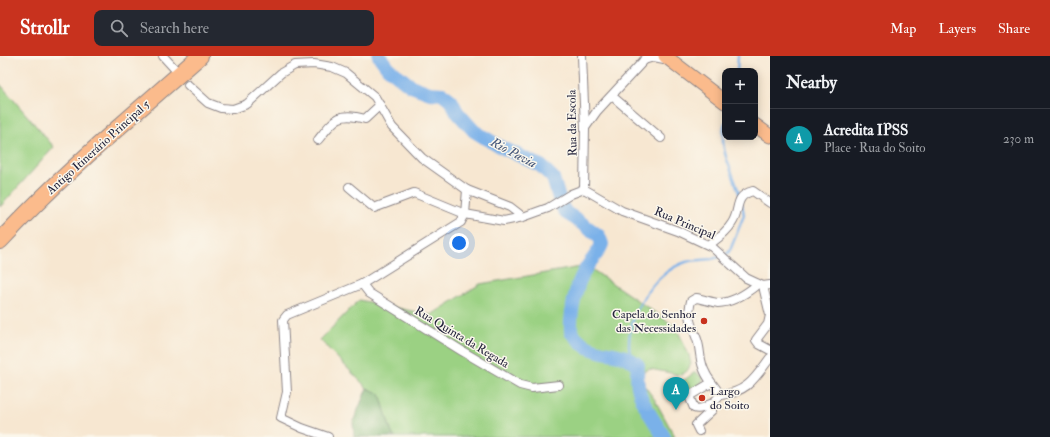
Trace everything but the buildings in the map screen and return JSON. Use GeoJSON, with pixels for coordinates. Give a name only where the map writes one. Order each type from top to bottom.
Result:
{"type":"FeatureCollection","features":[{"type":"Feature","properties":{"kind":"highway","name":"Antigo Itinerário Principal 5"},"geometry":{"type":"LineString","coordinates":[[0,241],[32,207],[80,161],[200,56]]}},
{"type":"Feature","properties":{"kind":"main road"},"geometry":{"type":"LineString","coordinates":[[673,59],[722,100]]}},
{"type":"Feature","properties":{"kind":"main road"},"geometry":{"type":"LineString","coordinates":[[758,127],[770,136]]}},
{"type":"Feature","properties":{"kind":"street"},"geometry":{"type":"LineString","coordinates":[[163,56],[174,68]]}},
{"type":"Feature","properties":{"kind":"street","name":"Rua da Escola"},"geometry":{"type":"LineString","coordinates":[[582,56],[585,128],[584,189]]}},
{"type":"Feature","properties":{"kind":"street"},"geometry":{"type":"LineString","coordinates":[[585,128],[597,111],[646,58],[654,57],[673,59]]}},
{"type":"Feature","properties":{"kind":"street"},"geometry":{"type":"LineString","coordinates":[[188,85],[208,103],[221,108],[233,109],[247,104],[281,73],[295,65],[314,64],[332,67],[346,73],[375,97],[392,127],[422,158],[467,190],[510,206],[523,217]]}},
{"type":"Feature","properties":{"kind":"street"},"geometry":{"type":"LineString","coordinates":[[612,96],[661,138]]}},
{"type":"Feature","properties":{"kind":"street"},"geometry":{"type":"LineString","coordinates":[[318,140],[331,124],[342,116],[349,115],[365,119],[380,105]]}},
{"type":"Feature","properties":{"kind":"street"},"geometry":{"type":"LineString","coordinates":[[349,187],[374,208],[414,193],[465,214],[504,221],[523,217],[548,208],[571,194],[584,189]]}},
{"type":"Feature","properties":{"kind":"street","name":"Rua Principal"},"geometry":{"type":"LineString","coordinates":[[584,189],[622,211],[678,231],[709,245],[746,278],[764,285]]}},
{"type":"Feature","properties":{"kind":"street"},"geometry":{"type":"LineString","coordinates":[[328,437],[302,428],[281,418],[287,392],[283,320],[286,315],[362,284],[461,222],[465,214],[467,190]]}},
{"type":"Feature","properties":{"kind":"street"},"geometry":{"type":"LineString","coordinates":[[709,245],[732,225],[738,203],[744,194],[753,191],[770,203]]}},
{"type":"Feature","properties":{"kind":"street","name":"Rua Quinta da Regada"},"geometry":{"type":"LineString","coordinates":[[362,284],[369,293],[462,351],[520,384],[532,388],[559,385]]}},
{"type":"Feature","properties":{"kind":"street"},"geometry":{"type":"LineString","coordinates":[[720,395],[711,384],[700,360],[699,347],[689,319],[691,302],[696,298],[718,303],[730,301],[764,285],[770,315],[768,324],[756,340],[759,344],[770,350]]}},
{"type":"Feature","properties":{"kind":"street"},"geometry":{"type":"LineString","coordinates":[[711,384],[689,396],[696,409],[708,405],[720,395],[733,393],[751,384],[770,358]]}},
{"type":"Feature","properties":{"kind":"street"},"geometry":{"type":"LineString","coordinates":[[699,431],[696,425],[712,411],[712,408],[708,405]]}},
{"type":"Feature","properties":{"kind":"lane"},"geometry":{"type":"LineString","coordinates":[[678,388],[689,396]]}},
{"type":"Feature","properties":{"kind":"green space"},"geometry":{"type":"Polygon","coordinates":[[[0,84],[54,147],[0,207],[0,84]]]}},
{"type":"Feature","properties":{"kind":"green space"},"geometry":{"type":"Polygon","coordinates":[[[587,266],[676,327],[689,355],[691,364],[687,371],[681,375],[650,369],[643,372],[644,385],[655,400],[675,437],[394,437],[380,394],[367,388],[320,340],[359,300],[431,315],[480,284],[587,266]]]}},
{"type":"Feature","properties":{"kind":"green space"},"geometry":{"type":"Polygon","coordinates":[[[695,372],[701,376],[703,381],[695,390],[681,386],[683,381],[695,372]]]}},
{"type":"Feature","properties":{"kind":"green space"},"geometry":{"type":"Polygon","coordinates":[[[367,388],[380,394],[394,437],[354,437],[353,422],[367,388]]]}},
{"type":"Feature","properties":{"kind":"waterway","name":"Rio Pavia"},"geometry":{"type":"LineString","coordinates":[[379,56],[388,68],[411,86],[430,93],[443,94],[451,100],[457,112],[474,131],[497,145],[541,166],[553,178],[561,205],[566,213],[599,236],[602,244],[586,268],[578,285],[572,310],[571,332],[581,342],[594,350],[625,357],[638,365],[637,376],[640,395],[664,437]]}},
{"type":"Feature","properties":{"kind":"waterway"},"geometry":{"type":"LineString","coordinates":[[737,68],[738,56]]}},
{"type":"Feature","properties":{"kind":"waterway"},"geometry":{"type":"LineString","coordinates":[[723,140],[727,161],[740,197]]}},
{"type":"Feature","properties":{"kind":"waterway"},"geometry":{"type":"LineString","coordinates":[[724,255],[728,253],[731,248],[744,215],[742,204]]}},
{"type":"Feature","properties":{"kind":"waterway"},"geometry":{"type":"LineString","coordinates":[[631,358],[629,344],[630,330],[635,315],[651,288],[661,277],[673,268],[686,262],[719,257]]}},
{"type":"Feature","properties":{"kind":"place","name":"Capela do Senhor das Necessidades"},"geometry":{"type":"Point","coordinates":[704,321]}},
{"type":"Feature","properties":{"kind":"place","name":"Largo do Soito"},"geometry":{"type":"Point","coordinates":[702,398]}},
{"type":"Feature","properties":{"kind":"place","name":"Acredita IPSS"},"geometry":{"type":"Point","coordinates":[676,410]}}]}
